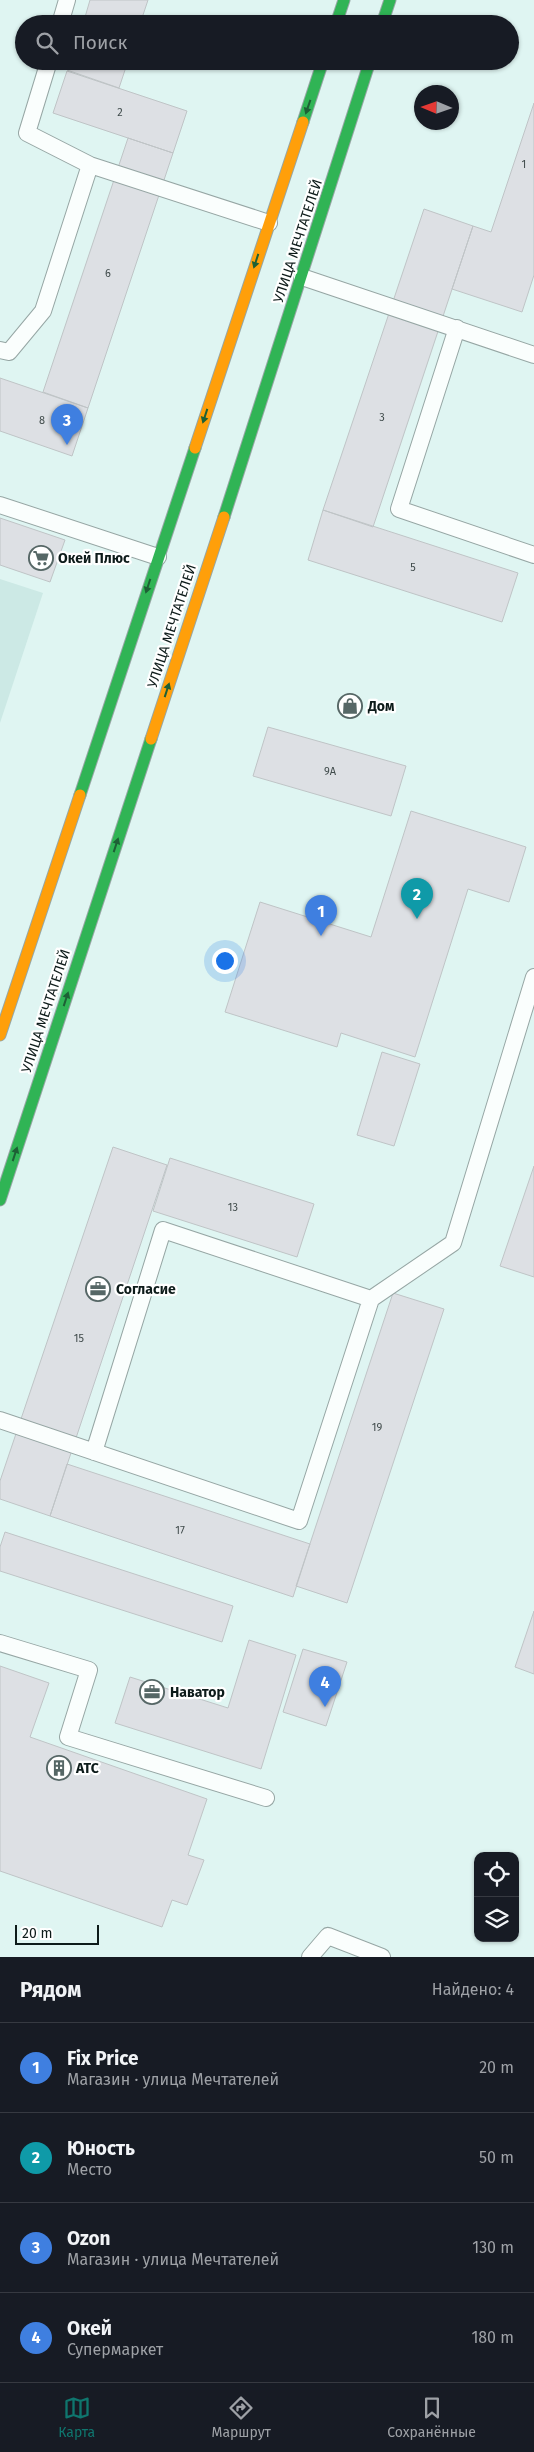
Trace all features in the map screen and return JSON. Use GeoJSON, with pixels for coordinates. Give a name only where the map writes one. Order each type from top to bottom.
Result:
{"type":"FeatureCollection","features":[{"type":"Feature","properties":{"kind":"street"},"geometry":{"type":"LineString","coordinates":[[339,15],[344,0]]}},
{"type":"Feature","properties":{"kind":"street"},"geometry":{"type":"LineString","coordinates":[[385,15],[390,0]]}},
{"type":"Feature","properties":{"kind":"street"},"geometry":{"type":"LineString","coordinates":[[0,1035],[320,70]]}},
{"type":"Feature","properties":{"kind":"street","name":"УЛИЦА МЕЧТАТЕЛЕЙ"},"geometry":{"type":"LineString","coordinates":[[0,1200],[302,277],[367,70]]}},
{"type":"Feature","properties":{"kind":"lane"},"geometry":{"type":"LineString","coordinates":[[63,15],[67,0]]}},
{"type":"Feature","properties":{"kind":"lane"},"geometry":{"type":"LineString","coordinates":[[46,70],[27,133],[90,165],[269,222]]}},
{"type":"Feature","properties":{"kind":"lane"},"geometry":{"type":"LineString","coordinates":[[0,350],[9,352],[43,311],[90,165]]}},
{"type":"Feature","properties":{"kind":"lane"},"geometry":{"type":"LineString","coordinates":[[302,277],[534,355]]}},
{"type":"Feature","properties":{"kind":"lane"},"geometry":{"type":"LineString","coordinates":[[457,328],[399,509],[534,555]]}},
{"type":"Feature","properties":{"kind":"lane"},"geometry":{"type":"LineString","coordinates":[[0,505],[158,557]]}},
{"type":"Feature","properties":{"kind":"lane"},"geometry":{"type":"LineString","coordinates":[[0,1420],[299,1521],[371,1299],[453,1243],[534,977]]}},
{"type":"Feature","properties":{"kind":"lane"},"geometry":{"type":"LineString","coordinates":[[94,1452],[163,1230],[371,1299]]}},
{"type":"Feature","properties":{"kind":"lane"},"geometry":{"type":"LineString","coordinates":[[0,1643],[89,1670],[68,1737],[266,1798]]}},
{"type":"Feature","properties":{"kind":"lane"},"geometry":{"type":"LineString","coordinates":[[310,1957],[328,1936],[382,1957]]}},
{"type":"Feature","properties":{"kind":"shaded area"},"geometry":{"type":"Polygon","coordinates":[[[0,579],[43,593],[0,723],[0,579]]]}},
{"type":"Feature","properties":{"kind":"building"},"geometry":{"type":"Polygon","coordinates":[[[90,0],[148,0],[143,15],[86,15],[90,0]]]}},
{"type":"Feature","properties":{"kind":"building"},"geometry":{"type":"Polygon","coordinates":[[[67,70],[125,70],[119,88],[67,70]]]}},
{"type":"Feature","properties":{"kind":"building"},"geometry":{"type":"Polygon","coordinates":[[[67,71],[187,111],[173,153],[53,113],[67,71]]]}},
{"type":"Feature","properties":{"kind":"building"},"geometry":{"type":"Polygon","coordinates":[[[534,103],[534,275],[522,312],[452,289],[473,226],[491,232],[534,103]]]}},
{"type":"Feature","properties":{"kind":"building"},"geometry":{"type":"Polygon","coordinates":[[[128,138],[173,153],[88,408],[43,392],[128,138]]]}},
{"type":"Feature","properties":{"kind":"building"},"geometry":{"type":"Polygon","coordinates":[[[424,209],[473,226],[373,527],[323,510],[424,209]]]}},
{"type":"Feature","properties":{"kind":"building"},"geometry":{"type":"Polygon","coordinates":[[[0,378],[88,408],[72,456],[0,431],[0,378]]]}},
{"type":"Feature","properties":{"kind":"building"},"geometry":{"type":"Polygon","coordinates":[[[323,510],[518,573],[502,622],[308,560],[323,510]]]}},
{"type":"Feature","properties":{"kind":"building"},"geometry":{"type":"Polygon","coordinates":[[[0,518],[65,540],[50,582],[0,565],[0,518]]]}},
{"type":"Feature","properties":{"kind":"building"},"geometry":{"type":"Polygon","coordinates":[[[268,727],[406,766],[391,816],[253,776],[268,727]]]}},
{"type":"Feature","properties":{"kind":"building"},"geometry":{"type":"Polygon","coordinates":[[[411,811],[526,847],[509,902],[468,889],[415,1057],[341,1033],[337,1047],[225,1012],[260,902],[371,937],[411,811]]]}},
{"type":"Feature","properties":{"kind":"building"},"geometry":{"type":"Polygon","coordinates":[[[382,1052],[420,1064],[394,1146],[357,1135],[382,1052]]]}},
{"type":"Feature","properties":{"kind":"building"},"geometry":{"type":"Polygon","coordinates":[[[113,1147],[167,1165],[50,1516],[0,1499],[0,1481],[113,1147]]]}},
{"type":"Feature","properties":{"kind":"building"},"geometry":{"type":"Polygon","coordinates":[[[170,1158],[314,1204],[297,1257],[153,1211],[170,1158]]]}},
{"type":"Feature","properties":{"kind":"building"},"geometry":{"type":"Polygon","coordinates":[[[534,1166],[534,1277],[500,1266],[534,1166]]]}},
{"type":"Feature","properties":{"kind":"building"},"geometry":{"type":"Polygon","coordinates":[[[393,1293],[444,1309],[347,1603],[296,1586],[393,1293]]]}},
{"type":"Feature","properties":{"kind":"building"},"geometry":{"type":"Polygon","coordinates":[[[67,1464],[310,1544],[293,1597],[50,1516],[67,1464]]]}},
{"type":"Feature","properties":{"kind":"building"},"geometry":{"type":"Polygon","coordinates":[[[5,1532],[233,1606],[222,1642],[0,1571],[0,1547],[5,1532]]]}},
{"type":"Feature","properties":{"kind":"building"},"geometry":{"type":"Polygon","coordinates":[[[534,1611],[534,1674],[515,1667],[534,1611]]]}},
{"type":"Feature","properties":{"kind":"building","name":"Наватор"},"geometry":{"type":"Polygon","coordinates":[[[249,1640],[296,1655],[261,1769],[115,1723],[130,1677],[228,1708],[249,1640]]]}},
{"type":"Feature","properties":{"kind":"building"},"geometry":{"type":"Polygon","coordinates":[[[303,1649],[347,1662],[326,1726],[283,1712],[303,1649]]]}},
{"type":"Feature","properties":{"kind":"building","name":"АТС"},"geometry":{"type":"Polygon","coordinates":[[[0,1666],[49,1683],[30,1737],[207,1799],[188,1855],[204,1860],[187,1905],[172,1900],[162,1927],[0,1871],[0,1666]]]}},
{"type":"Feature","properties":{"kind":"traffic: fast"},"geometry":{"type":"LineString","coordinates":[[339,15],[344,0]]}},
{"type":"Feature","properties":{"kind":"traffic: fast"},"geometry":{"type":"LineString","coordinates":[[385,15],[390,0]]}},
{"type":"Feature","properties":{"kind":"traffic: fast"},"geometry":{"type":"LineString","coordinates":[[303,122],[320,70]]}},
{"type":"Feature","properties":{"kind":"traffic: fast"},"geometry":{"type":"LineString","coordinates":[[224,517],[367,70]]}},
{"type":"Feature","properties":{"kind":"traffic: fast"},"geometry":{"type":"LineString","coordinates":[[80,795],[195,448]]}},
{"type":"Feature","properties":{"kind":"traffic: fast"},"geometry":{"type":"LineString","coordinates":[[0,1200],[151,739]]}},
{"type":"Feature","properties":{"kind":"traffic: slow"},"geometry":{"type":"LineString","coordinates":[[195,448],[303,122]]}},
{"type":"Feature","properties":{"kind":"traffic: slow"},"geometry":{"type":"LineString","coordinates":[[151,739],[224,517]]}},
{"type":"Feature","properties":{"kind":"traffic: slow"},"geometry":{"type":"LineString","coordinates":[[0,1035],[80,795]]}},
{"type":"Feature","properties":{"kind":"place","name":"Ozon"},"geometry":{"type":"Point","coordinates":[67,445]}},
{"type":"Feature","properties":{"kind":"place","name":"Окей Плюс"},"geometry":{"type":"Point","coordinates":[41,558]}},
{"type":"Feature","properties":{"kind":"place","name":"Дом"},"geometry":{"type":"Point","coordinates":[350,706]}},
{"type":"Feature","properties":{"kind":"place","name":"Юность"},"geometry":{"type":"Point","coordinates":[417,919]}},
{"type":"Feature","properties":{"kind":"place","name":"Fix Price"},"geometry":{"type":"Point","coordinates":[321,936]}},
{"type":"Feature","properties":{"kind":"place","name":"Согласие"},"geometry":{"type":"Point","coordinates":[98,1289]}},
{"type":"Feature","properties":{"kind":"place","name":"Наватор"},"geometry":{"type":"Point","coordinates":[152,1692]}},
{"type":"Feature","properties":{"kind":"place","name":"Окей"},"geometry":{"type":"Point","coordinates":[325,1707]}},
{"type":"Feature","properties":{"kind":"place","name":"АТС"},"geometry":{"type":"Point","coordinates":[59,1768]}}]}
